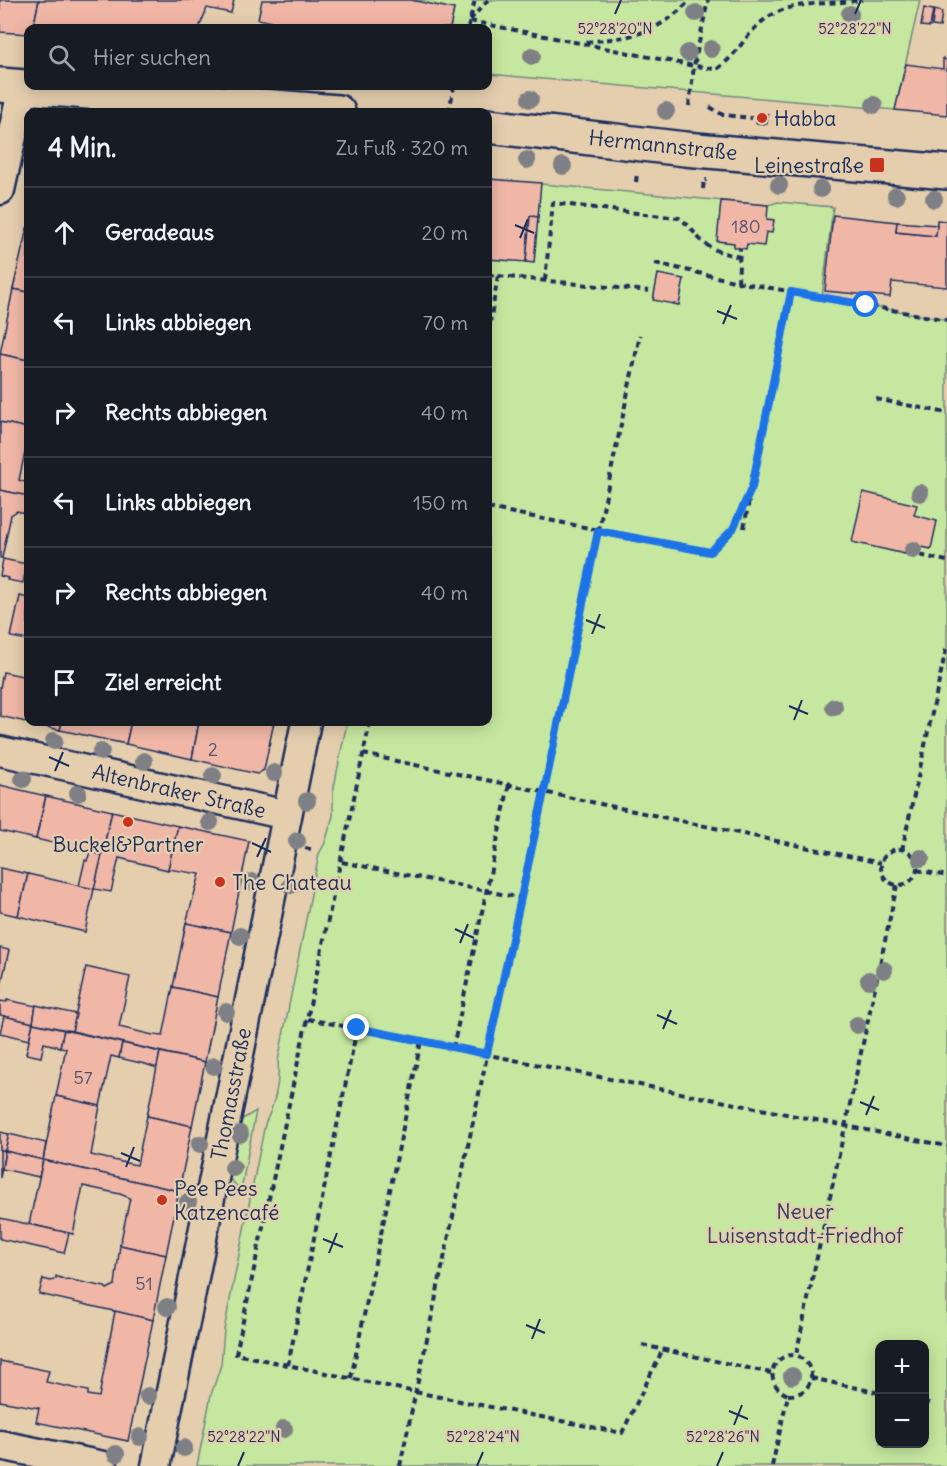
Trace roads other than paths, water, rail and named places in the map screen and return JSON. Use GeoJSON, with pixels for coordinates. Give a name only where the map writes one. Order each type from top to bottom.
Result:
{"type":"FeatureCollection","features":[{"type":"Feature","properties":{"kind":"main road"},"geometry":{"type":"LineString","coordinates":[[61,90],[288,108]]}},
{"type":"Feature","properties":{"kind":"main road","name":"Hermannstraße"},"geometry":{"type":"LineString","coordinates":[[492,126],[685,148],[947,172]]}},
{"type":"Feature","properties":{"kind":"street"},"geometry":{"type":"LineString","coordinates":[[0,190],[11,86]]}},
{"type":"Feature","properties":{"kind":"street","name":"Thomasstraße"},"geometry":{"type":"LineString","coordinates":[[156,1466],[305,726]]}},
{"type":"Feature","properties":{"kind":"street","name":"Altenbraker Straße"},"geometry":{"type":"LineString","coordinates":[[0,751],[287,815]]}},
{"type":"Feature","properties":{"kind":"street"},"geometry":{"type":"LineString","coordinates":[[0,1445],[104,1466]]}},
{"type":"Feature","properties":{"kind":"place","name":"Habba"},"geometry":{"type":"Point","coordinates":[762,118]}},
{"type":"Feature","properties":{"kind":"place","name":"Leinestraße"},"geometry":{"type":"Point","coordinates":[877,165]}},
{"type":"Feature","properties":{"kind":"place","name":"Buckel&Partner"},"geometry":{"type":"Point","coordinates":[128,822]}},
{"type":"Feature","properties":{"kind":"place","name":"The Chateau"},"geometry":{"type":"Point","coordinates":[220,882]}},
{"type":"Feature","properties":{"kind":"place","name":"Pee Pees Katzencafé"},"geometry":{"type":"Point","coordinates":[162,1200]}},
{"type":"Feature","properties":{"kind":"park label","name":"Neuer Luisenstadt-Friedhof"},"geometry":{"type":"Point","coordinates":[805,1223]}}]}
